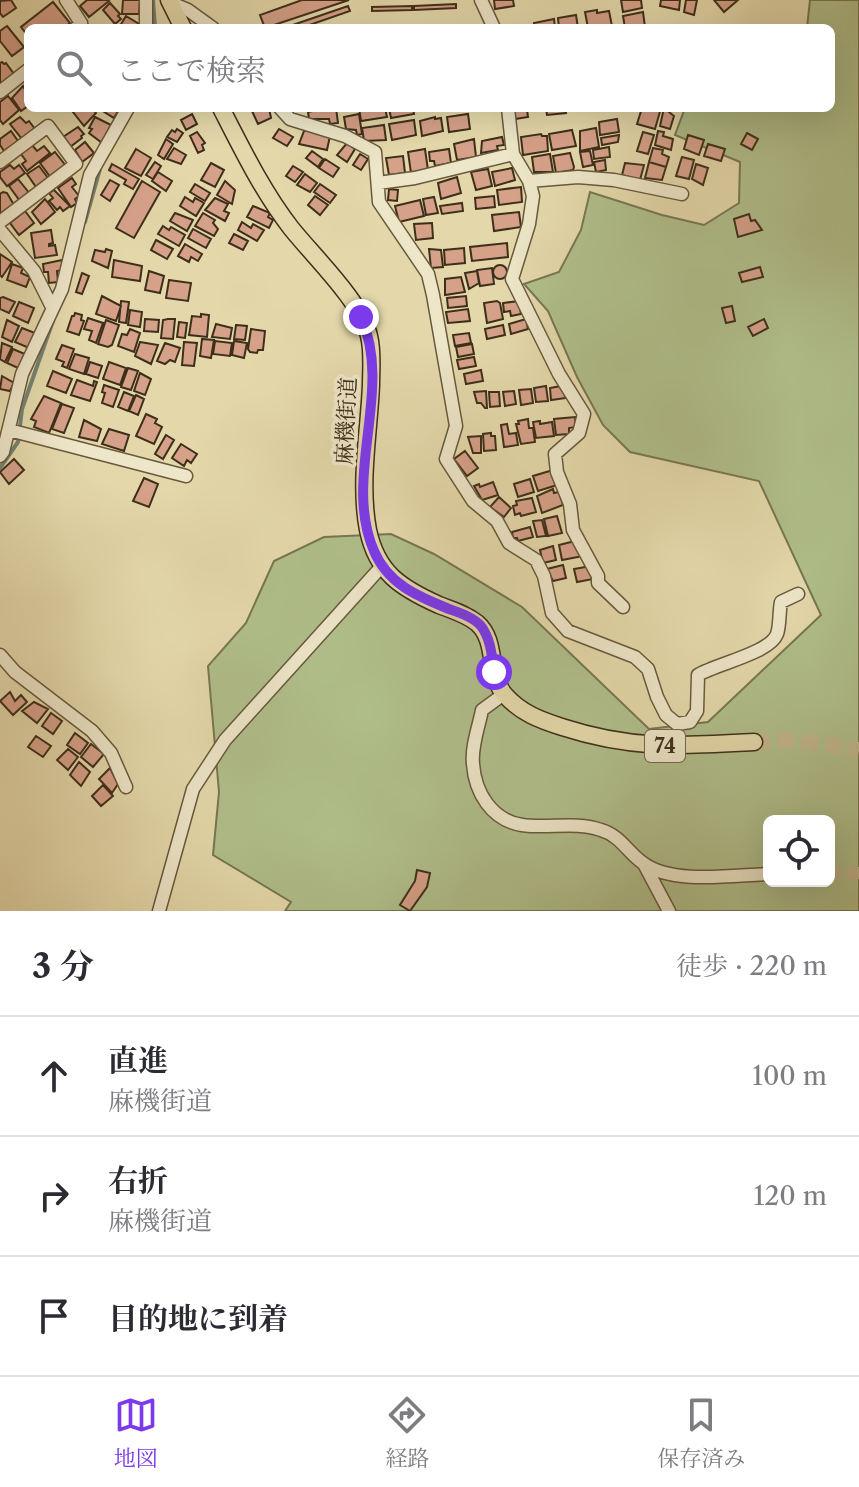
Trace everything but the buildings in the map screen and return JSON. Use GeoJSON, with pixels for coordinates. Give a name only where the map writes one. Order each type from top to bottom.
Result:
{"type":"FeatureCollection","features":[{"type":"Feature","properties":{"kind":"main road"},"geometry":{"type":"LineString","coordinates":[[170,1],[181,24]]}},
{"type":"Feature","properties":{"kind":"main road","name":"麻機街道"},"geometry":{"type":"LineString","coordinates":[[223,112],[268,195],[345,294],[361,317],[369,336],[372,361],[363,496],[373,550],[382,566]]}},
{"type":"Feature","properties":{"kind":"main road"},"geometry":{"type":"LineString","coordinates":[[382,566],[390,578],[418,595],[465,615],[480,626],[489,640],[494,672],[504,694]]}},
{"type":"Feature","properties":{"kind":"main road","name":"74"},"geometry":{"type":"LineString","coordinates":[[504,694],[530,717],[618,742],[664,746],[754,742]]}},
{"type":"Feature","properties":{"kind":"street"},"geometry":{"type":"LineString","coordinates":[[66,0],[80,24]]}},
{"type":"Feature","properties":{"kind":"street"},"geometry":{"type":"LineString","coordinates":[[146,0],[146,24]]}},
{"type":"Feature","properties":{"kind":"street"},"geometry":{"type":"LineString","coordinates":[[481,0],[492,24]]}},
{"type":"Feature","properties":{"kind":"street"},"geometry":{"type":"LineString","coordinates":[[170,1],[207,24]]}},
{"type":"Feature","properties":{"kind":"street"},"geometry":{"type":"LineString","coordinates":[[0,92],[24,73]]}},
{"type":"Feature","properties":{"kind":"street"},"geometry":{"type":"LineString","coordinates":[[0,456],[12,427],[22,374],[62,289],[90,175],[126,112]]}},
{"type":"Feature","properties":{"kind":"street"},"geometry":{"type":"LineString","coordinates":[[284,112],[290,119],[345,136],[375,152],[379,202],[428,274],[433,295],[456,426],[446,459],[473,501],[497,521],[509,543],[536,560],[544,576],[552,613],[568,631],[635,657],[648,669],[666,715],[677,724],[690,722],[697,711],[698,675],[772,642],[778,633],[781,602],[798,594]]}},
{"type":"Feature","properties":{"kind":"street"},"geometry":{"type":"LineString","coordinates":[[508,112],[513,154],[529,181],[533,196],[529,224],[512,279],[559,374],[584,414],[579,433],[555,454],[557,472],[570,504],[573,530],[598,576],[598,583],[623,607]]}},
{"type":"Feature","properties":{"kind":"street"},"geometry":{"type":"LineString","coordinates":[[0,162],[48,126],[76,164],[0,222]]}},
{"type":"Feature","properties":{"kind":"street"},"geometry":{"type":"LineString","coordinates":[[378,183],[415,178],[513,154]]}},
{"type":"Feature","properties":{"kind":"street"},"geometry":{"type":"LineString","coordinates":[[529,181],[578,177],[614,180],[682,194]]}},
{"type":"Feature","properties":{"kind":"street"},"geometry":{"type":"LineString","coordinates":[[0,230],[34,271],[52,307]]}},
{"type":"Feature","properties":{"kind":"street"},"geometry":{"type":"LineString","coordinates":[[12,427],[41,440],[186,476]]}},
{"type":"Feature","properties":{"kind":"street"},"geometry":{"type":"LineString","coordinates":[[159,911],[193,789],[225,740],[382,566]]}},
{"type":"Feature","properties":{"kind":"street"},"geometry":{"type":"LineString","coordinates":[[0,655],[15,672],[92,731],[111,753],[126,787]]}},
{"type":"Feature","properties":{"kind":"street"},"geometry":{"type":"LineString","coordinates":[[504,694],[482,710],[472,762],[482,802],[519,825],[599,829],[618,838],[643,863],[669,911]]}},
{"type":"Feature","properties":{"kind":"street"},"geometry":{"type":"LineString","coordinates":[[643,863],[665,874],[763,874]]}},
{"type":"Feature","properties":{"kind":"green space"},"geometry":{"type":"Polygon","coordinates":[[[810,0],[859,0],[859,911],[285,911],[291,902],[213,855],[219,792],[208,666],[246,623],[274,561],[324,537],[391,534],[434,554],[522,607],[649,729],[708,722],[821,615],[759,481],[630,452],[603,425],[577,377],[548,311],[524,284],[559,272],[581,230],[590,192],[704,225],[739,203],[740,162],[675,135],[684,112],[835,112],[835,24],[807,24],[810,0]]]}},
{"type":"Feature","properties":{"kind":"waterway"},"geometry":{"type":"LineString","coordinates":[[153,0],[155,24]]}},
{"type":"Feature","properties":{"kind":"waterway"},"geometry":{"type":"LineString","coordinates":[[85,222],[100,169]]}},
{"type":"Feature","properties":{"kind":"waterway"},"geometry":{"type":"LineString","coordinates":[[0,468],[18,442],[22,409],[54,318]]}},
{"type":"Feature","properties":{"kind":"tunnel"},"geometry":{"type":"LineString","coordinates":[[754,742],[799,740],[859,750]]}},
{"type":"Feature","properties":{"kind":"tunnel"},"geometry":{"type":"LineString","coordinates":[[835,873],[859,873]]}},
{"type":"Feature","properties":{"kind":"route"},"geometry":{"type":"LineString","coordinates":[[361,317],[369,336],[372,361],[363,496],[373,550],[390,578],[418,595],[465,615],[480,626],[489,640],[494,672]]}}]}
